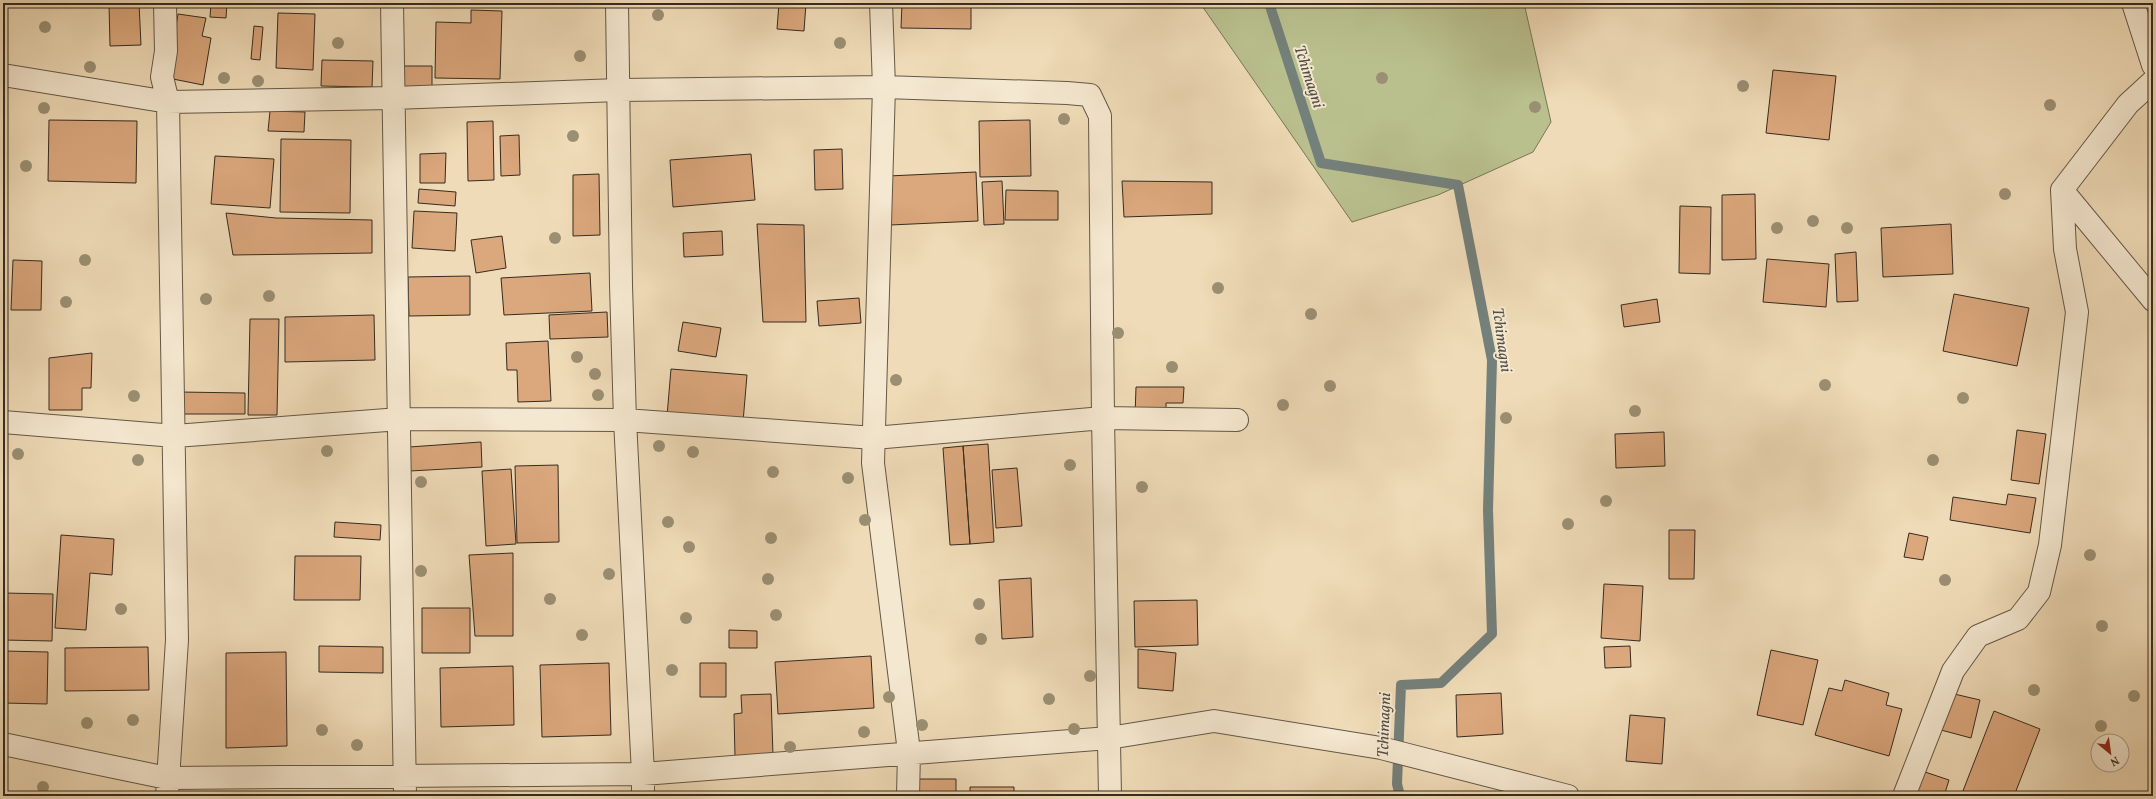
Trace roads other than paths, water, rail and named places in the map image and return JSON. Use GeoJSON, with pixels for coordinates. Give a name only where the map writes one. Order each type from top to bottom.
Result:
{"type":"FeatureCollection","features":[{"type":"Feature","properties":{"kind":"street"},"geometry":{"type":"LineString","coordinates":[[165,3],[166,51],[162,77],[168,102],[178,640],[167,787]]}},
{"type":"Feature","properties":{"kind":"street"},"geometry":{"type":"LineString","coordinates":[[392,3],[405,787]]}},
{"type":"Feature","properties":{"kind":"street"},"geometry":{"type":"LineString","coordinates":[[618,3],[621,285],[625,420],[644,774],[643,796]]}},
{"type":"Feature","properties":{"kind":"street"},"geometry":{"type":"LineString","coordinates":[[881,3],[884,87],[873,463],[909,752],[908,796]]}},
{"type":"Feature","properties":{"kind":"street"},"geometry":{"type":"LineString","coordinates":[[2133,3],[2153,66]]}},
{"type":"Feature","properties":{"kind":"street"},"geometry":{"type":"LineString","coordinates":[[3,75],[168,102],[393,98],[619,90],[884,87],[1090,95],[1100,116],[1103,418],[1110,796]]}},
{"type":"Feature","properties":{"kind":"street"},"geometry":{"type":"LineString","coordinates":[[1904,796],[1953,671],[1978,636],[2018,619],[2039,592],[2050,545],[2077,312],[2065,249],[2062,190],[2128,104],[2153,81]]}},
{"type":"Feature","properties":{"kind":"street"},"geometry":{"type":"LineString","coordinates":[[2062,190],[2153,300]]}},
{"type":"Feature","properties":{"kind":"street"},"geometry":{"type":"LineString","coordinates":[[3,422],[175,436],[400,419],[625,420],[874,438],[1103,418],[1237,420]]}},
{"type":"Feature","properties":{"kind":"street"},"geometry":{"type":"LineString","coordinates":[[3,744],[167,787],[405,787],[644,774],[909,752],[1109,738],[1214,721],[1381,748],[1568,796]]}},
{"type":"Feature","properties":{"kind":"waterway","name":"Tchimagni"},"geometry":{"type":"LineString","coordinates":[[1269,3],[1321,163],[1458,185],[1492,360],[1488,510],[1492,634],[1441,683],[1401,685],[1397,784],[1400,796]]}}]}
